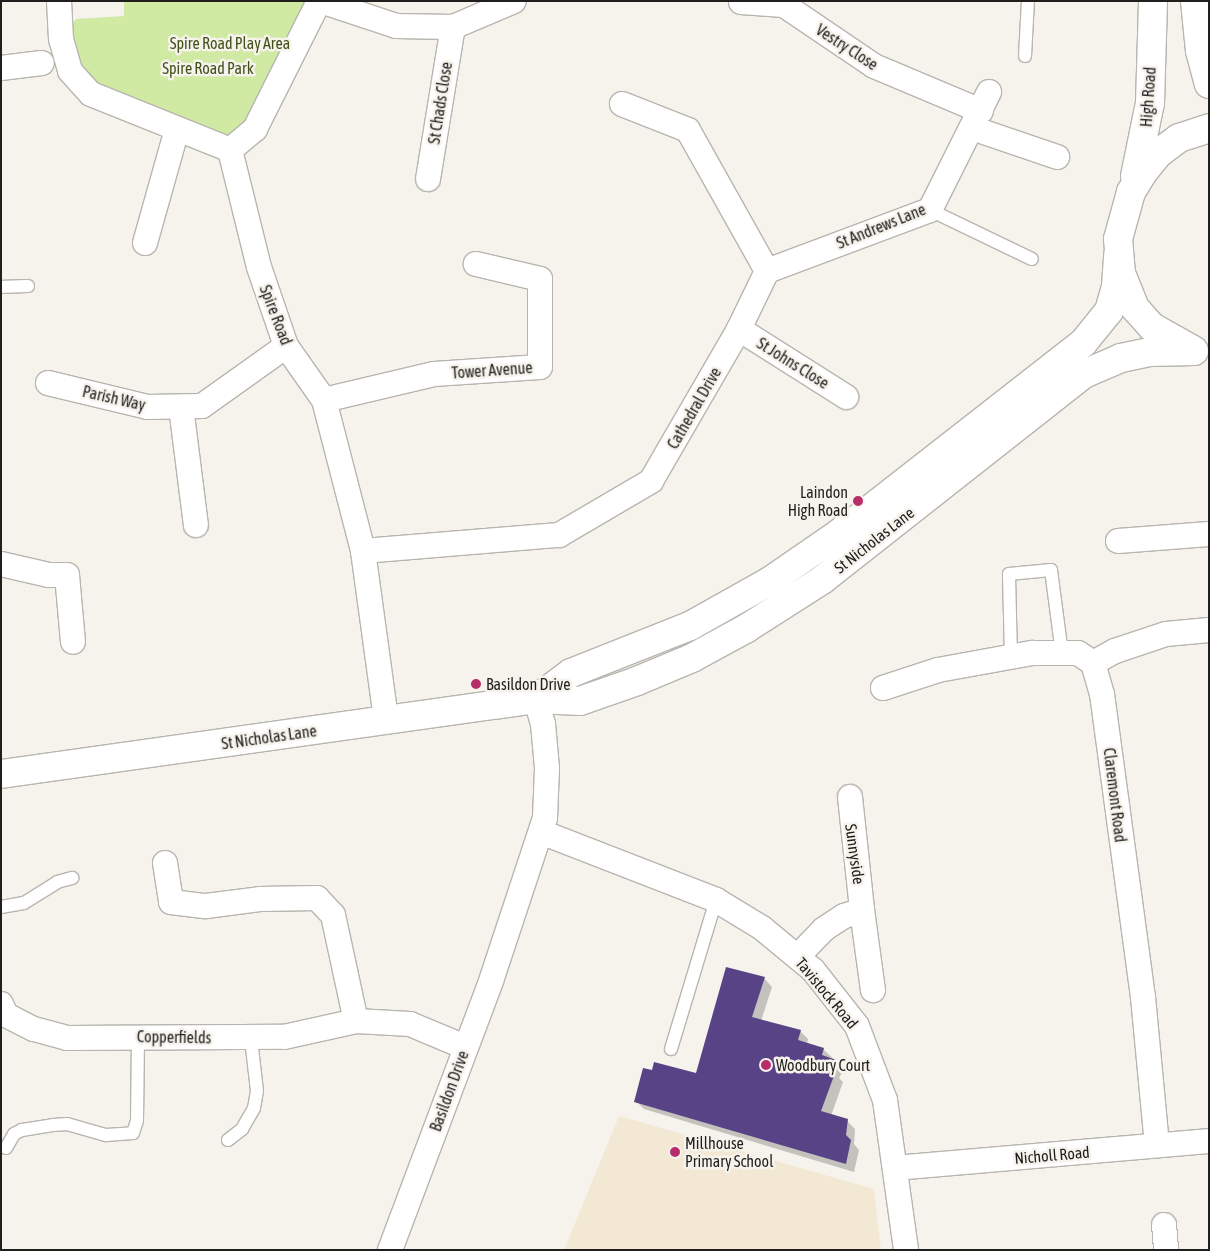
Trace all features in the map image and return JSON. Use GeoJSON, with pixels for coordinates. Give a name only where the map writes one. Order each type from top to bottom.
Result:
{"type":"FeatureCollection","features":[{"type":"Feature","properties":{"kind":"main road","name":"High Road"},"geometry":{"type":"LineString","coordinates":[[1131,192],[1146,137],[1150,103],[1153,1]]}},
{"type":"Feature","properties":{"kind":"main road"},"geometry":{"type":"LineString","coordinates":[[1195,1],[1200,51],[1209,84]]}},
{"type":"Feature","properties":{"kind":"main road"},"geometry":{"type":"LineString","coordinates":[[1131,192],[1159,153],[1179,138],[1209,128]]}},
{"type":"Feature","properties":{"kind":"main road","name":"St Nicholas Lane"},"geometry":{"type":"LineString","coordinates":[[536,699],[571,673],[690,626],[770,581],[840,532],[1083,343],[1109,311],[1116,286],[1121,220],[1131,192]]}},
{"type":"Feature","properties":{"kind":"main road"},"geometry":{"type":"LineString","coordinates":[[1118,254],[1126,291],[1135,308],[1152,327],[1205,353]]}},
{"type":"Feature","properties":{"kind":"main road","name":"St Nicholas Lane"},"geometry":{"type":"LineString","coordinates":[[1,774],[536,699],[580,701],[692,658],[747,628],[822,580],[1084,374],[1121,358],[1149,352],[1205,353]]}},
{"type":"Feature","properties":{"kind":"street"},"geometry":{"type":"LineString","coordinates":[[59,1],[61,39],[70,71],[90,94],[230,150],[255,129],[320,1],[396,26],[452,27],[514,1]]}},
{"type":"Feature","properties":{"kind":"street","name":"Vestry Close"},"geometry":{"type":"LineString","coordinates":[[741,2],[784,5],[874,66],[981,110],[1057,156]]}},
{"type":"Feature","properties":{"kind":"street","name":"St Chads Close"},"geometry":{"type":"LineString","coordinates":[[428,179],[452,27]]}},
{"type":"Feature","properties":{"kind":"street"},"geometry":{"type":"LineString","coordinates":[[1,68],[42,62]]}},
{"type":"Feature","properties":{"kind":"street"},"geometry":{"type":"LineString","coordinates":[[622,104],[688,130],[767,271]]}},
{"type":"Feature","properties":{"kind":"street","name":"St Andrews Lane"},"geometry":{"type":"LineString","coordinates":[[767,271],[930,210],[981,110]]}},
{"type":"Feature","properties":{"kind":"street"},"geometry":{"type":"LineString","coordinates":[[145,243],[177,130]]}},
{"type":"Feature","properties":{"kind":"street","name":"Spire Road"},"geometry":{"type":"LineString","coordinates":[[230,150],[259,267],[286,346],[324,400],[363,551],[386,720]]}},
{"type":"Feature","properties":{"kind":"street","name":"Tower Avenue"},"geometry":{"type":"LineString","coordinates":[[324,400],[434,374],[540,367],[540,279],[476,264]]}},
{"type":"Feature","properties":{"kind":"street","name":"Cathedral Drive"},"geometry":{"type":"LineString","coordinates":[[363,551],[559,535],[651,482],[739,329],[767,271]]}},
{"type":"Feature","properties":{"kind":"street","name":"St Johns Close"},"geometry":{"type":"LineString","coordinates":[[739,329],[846,397]]}},
{"type":"Feature","properties":{"kind":"street","name":"Parish Way"},"geometry":{"type":"LineString","coordinates":[[48,383],[148,407],[202,406],[286,346]]}},
{"type":"Feature","properties":{"kind":"street"},"geometry":{"type":"LineString","coordinates":[[181,406],[196,525]]}},
{"type":"Feature","properties":{"kind":"street"},"geometry":{"type":"LineString","coordinates":[[1118,541],[1209,534]]}},
{"type":"Feature","properties":{"kind":"street"},"geometry":{"type":"LineString","coordinates":[[1,564],[50,575],[67,575],[73,642]]}},
{"type":"Feature","properties":{"kind":"street"},"geometry":{"type":"LineString","coordinates":[[882,688],[938,670],[1010,656],[1078,653],[1094,663],[1115,651],[1166,634],[1209,630]]}},
{"type":"Feature","properties":{"kind":"street","name":"Claremont Road"},"geometry":{"type":"LineString","coordinates":[[1094,663],[1102,694],[1143,997],[1157,1145]]}},
{"type":"Feature","properties":{"kind":"street","name":"Basildon Drive"},"geometry":{"type":"LineString","coordinates":[[390,1250],[491,980],[545,818],[547,768],[536,699]]}},
{"type":"Feature","properties":{"kind":"street","name":"Sunnyside"},"geometry":{"type":"LineString","coordinates":[[850,797],[873,990]]}},
{"type":"Feature","properties":{"kind":"street","name":"Tavistock Road"},"geometry":{"type":"LineString","coordinates":[[541,832],[716,900],[762,928],[798,956],[857,1026],[885,1100],[906,1250]]}},
{"type":"Feature","properties":{"kind":"street"},"geometry":{"type":"LineString","coordinates":[[166,862],[171,902],[206,906],[260,899],[317,898],[333,915],[356,1021]]}},
{"type":"Feature","properties":{"kind":"street"},"geometry":{"type":"LineString","coordinates":[[798,956],[824,929],[844,916],[862,910]]}},
{"type":"Feature","properties":{"kind":"street","name":"Copperfields"},"geometry":{"type":"LineString","coordinates":[[3,1012],[34,1029],[67,1038],[138,1036],[251,1039],[284,1037],[356,1021],[410,1024],[465,1047]]}},
{"type":"Feature","properties":{"kind":"street","name":"Nicholl Road"},"geometry":{"type":"LineString","coordinates":[[895,1168],[1209,1141]]}},
{"type":"Feature","properties":{"kind":"street"},"geometry":{"type":"LineString","coordinates":[[1164,1225],[1166,1250]]}},
{"type":"Feature","properties":{"kind":"lane"},"geometry":{"type":"LineString","coordinates":[[1025,56],[1028,1]]}},
{"type":"Feature","properties":{"kind":"lane"},"geometry":{"type":"LineString","coordinates":[[930,210],[1032,259]]}},
{"type":"Feature","properties":{"kind":"lane"},"geometry":{"type":"LineString","coordinates":[[1,287],[28,286]]}},
{"type":"Feature","properties":{"kind":"lane"},"geometry":{"type":"LineString","coordinates":[[1010,656],[1008,574],[1051,570],[1062,653]]}},
{"type":"Feature","properties":{"kind":"lane"},"geometry":{"type":"LineString","coordinates":[[1,907],[24,903],[58,882],[72,878]]}},
{"type":"Feature","properties":{"kind":"lane"},"geometry":{"type":"LineString","coordinates":[[671,1049],[716,900]]}},
{"type":"Feature","properties":{"kind":"lane"},"geometry":{"type":"LineString","coordinates":[[6,1148],[14,1134],[22,1130],[53,1125],[67,1124],[106,1136],[133,1133],[137,1121],[138,1036]]}},
{"type":"Feature","properties":{"kind":"lane"},"geometry":{"type":"LineString","coordinates":[[228,1140],[242,1129],[254,1108],[257,1091],[251,1039]]}},
{"type":"Feature","properties":{"kind":"shaded area","name":"Millhouse Primary School"},"geometry":{"type":"Polygon","coordinates":[[[619,1116],[874,1189],[881,1250],[564,1250],[619,1116]]]}},
{"type":"Feature","properties":{"kind":"green space","name":"Spire Road Park"},"geometry":{"type":"Polygon","coordinates":[[[124,1],[317,1],[230,150],[70,71],[69,27],[76,19],[124,16],[124,1]]]}},
{"type":"Feature","properties":{"kind":"building","name":"Woodbury Court"},"geometry":{"type":"Polygon","coordinates":[[[726,967],[765,977],[752,1017],[801,1030],[798,1040],[824,1048],[822,1055],[836,1060],[831,1071],[835,1073],[821,1111],[848,1119],[846,1135],[851,1140],[846,1164],[634,1102],[643,1068],[652,1070],[654,1062],[696,1073],[726,967]]]}},
{"type":"Feature","properties":{"kind":"place","name":"Laindon High Road"},"geometry":{"type":"Point","coordinates":[858,501]}},
{"type":"Feature","properties":{"kind":"place","name":"Basildon Drive"},"geometry":{"type":"Point","coordinates":[476,684]}},
{"type":"Feature","properties":{"kind":"place","name":"Woodbury Court"},"geometry":{"type":"Point","coordinates":[766,1065]}},
{"type":"Feature","properties":{"kind":"place","name":"Millhouse Primary School"},"geometry":{"type":"Point","coordinates":[675,1152]}},
{"type":"Feature","properties":{"kind":"park label","name":"Spire Road Play Area"},"geometry":{"type":"Point","coordinates":[230,43]}}]}
